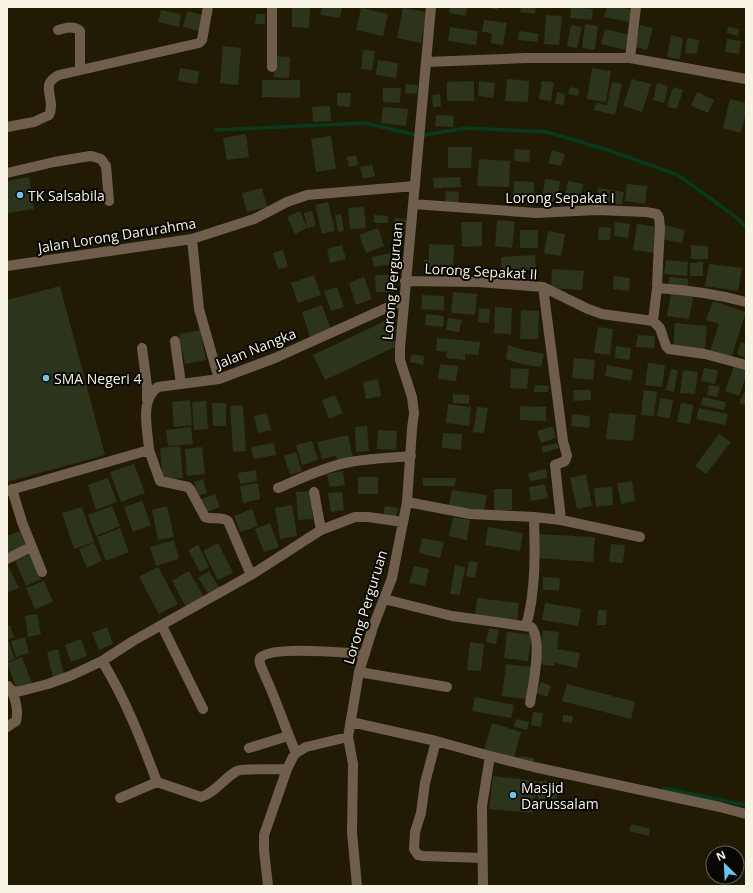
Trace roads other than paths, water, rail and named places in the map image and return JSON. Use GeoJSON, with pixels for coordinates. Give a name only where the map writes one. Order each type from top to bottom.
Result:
{"type":"FeatureCollection","features":[{"type":"Feature","properties":{"kind":"street"},"geometry":{"type":"LineString","coordinates":[[7,126],[34,122],[48,115],[51,108],[49,82],[59,75],[199,43],[202,40],[208,7]]}},
{"type":"Feature","properties":{"kind":"street"},"geometry":{"type":"LineString","coordinates":[[272,7],[272,67]]}},
{"type":"Feature","properties":{"kind":"street","name":"Lorong Perguruan"},"geometry":{"type":"LineString","coordinates":[[348,737],[360,672],[392,578],[407,502],[414,405],[400,360],[405,281],[431,7]]}},
{"type":"Feature","properties":{"kind":"street"},"geometry":{"type":"LineString","coordinates":[[630,58],[636,7]]}},
{"type":"Feature","properties":{"kind":"street"},"geometry":{"type":"LineString","coordinates":[[58,30],[77,28],[80,31],[80,70]]}},
{"type":"Feature","properties":{"kind":"street"},"geometry":{"type":"LineString","coordinates":[[426,62],[526,58],[630,58],[746,79]]}},
{"type":"Feature","properties":{"kind":"street"},"geometry":{"type":"LineString","coordinates":[[7,173],[54,162],[95,156],[104,161],[106,166],[109,201]]}},
{"type":"Feature","properties":{"kind":"street","name":"Jalan Lorong Darurahma"},"geometry":{"type":"LineString","coordinates":[[7,266],[192,239],[254,219],[296,198],[335,192],[415,186]]}},
{"type":"Feature","properties":{"kind":"street","name":"Lorong Sepakat I"},"geometry":{"type":"LineString","coordinates":[[412,204],[536,213],[597,210],[653,213],[658,216],[660,224],[657,288]]}},
{"type":"Feature","properties":{"kind":"street"},"geometry":{"type":"LineString","coordinates":[[192,239],[199,309],[220,379]]}},
{"type":"Feature","properties":{"kind":"street","name":"Lorong Sepakat II"},"geometry":{"type":"LineString","coordinates":[[405,281],[478,282],[543,288],[602,314],[653,321]]}},
{"type":"Feature","properties":{"kind":"street"},"geometry":{"type":"LineString","coordinates":[[543,288],[562,434],[567,456],[565,461],[555,465],[561,520]]}},
{"type":"Feature","properties":{"kind":"street"},"geometry":{"type":"LineString","coordinates":[[746,302],[690,290],[657,288],[653,321],[660,328],[666,346],[669,350],[705,354],[746,365]]}},
{"type":"Feature","properties":{"kind":"street","name":"Jalan Nangka"},"geometry":{"type":"LineString","coordinates":[[147,402],[152,391],[158,387],[220,379],[275,358],[404,300]]}},
{"type":"Feature","properties":{"kind":"street"},"geometry":{"type":"LineString","coordinates":[[175,341],[181,384]]}},
{"type":"Feature","properties":{"kind":"street"},"geometry":{"type":"LineString","coordinates":[[142,348],[147,386],[146,415],[149,450],[160,481],[188,486],[205,517],[211,519],[225,519],[228,521],[251,575]]}},
{"type":"Feature","properties":{"kind":"street"},"geometry":{"type":"LineString","coordinates":[[42,572],[10,490],[149,450]]}},
{"type":"Feature","properties":{"kind":"street"},"geometry":{"type":"LineString","coordinates":[[278,488],[316,472],[345,463],[371,459],[411,456]]}},
{"type":"Feature","properties":{"kind":"street"},"geometry":{"type":"LineString","coordinates":[[314,492],[321,530]]}},
{"type":"Feature","properties":{"kind":"street"},"geometry":{"type":"LineString","coordinates":[[407,502],[470,514],[534,517],[561,520],[640,538]]}},
{"type":"Feature","properties":{"kind":"street"},"geometry":{"type":"LineString","coordinates":[[9,687],[15,692],[48,684],[70,676],[102,661],[133,641],[251,575],[321,530],[355,517],[368,517],[403,522]]}},
{"type":"Feature","properties":{"kind":"street"},"geometry":{"type":"LineString","coordinates":[[526,626],[529,618],[535,569],[534,517]]}},
{"type":"Feature","properties":{"kind":"street"},"geometry":{"type":"LineString","coordinates":[[7,559],[31,547]]}},
{"type":"Feature","properties":{"kind":"street"},"geometry":{"type":"LineString","coordinates":[[384,599],[452,616],[533,628],[537,639],[535,670],[530,703]]}},
{"type":"Feature","properties":{"kind":"street"},"geometry":{"type":"LineString","coordinates":[[162,626],[202,709]]}},
{"type":"Feature","properties":{"kind":"street"},"geometry":{"type":"LineString","coordinates":[[296,753],[288,736],[259,659],[265,653],[290,650],[365,654]]}},
{"type":"Feature","properties":{"kind":"street"},"geometry":{"type":"LineString","coordinates":[[102,661],[115,682],[144,746],[157,782]]}},
{"type":"Feature","properties":{"kind":"street"},"geometry":{"type":"LineString","coordinates":[[360,672],[447,687]]}},
{"type":"Feature","properties":{"kind":"street"},"geometry":{"type":"LineString","coordinates":[[7,727],[16,721],[18,714],[9,687]]}},
{"type":"Feature","properties":{"kind":"street"},"geometry":{"type":"LineString","coordinates":[[351,722],[436,741],[490,756],[746,814]]}},
{"type":"Feature","properties":{"kind":"street"},"geometry":{"type":"LineString","coordinates":[[249,748],[288,736]]}},
{"type":"Feature","properties":{"kind":"street"},"geometry":{"type":"LineString","coordinates":[[268,886],[264,850],[264,834],[287,770],[296,753],[306,747],[348,737],[353,764],[352,832],[356,886]]}},
{"type":"Feature","properties":{"kind":"street"},"geometry":{"type":"LineString","coordinates":[[436,741],[425,783],[421,813],[415,832],[414,849],[418,855],[424,856],[482,858]]}},
{"type":"Feature","properties":{"kind":"street"},"geometry":{"type":"LineString","coordinates":[[483,886],[482,806],[490,756]]}},
{"type":"Feature","properties":{"kind":"street"},"geometry":{"type":"LineString","coordinates":[[120,798],[157,782],[201,797],[209,793],[238,771],[287,770]]}},
{"type":"Feature","properties":{"kind":"waterway"},"geometry":{"type":"LineString","coordinates":[[216,130],[365,123],[416,135]]}},
{"type":"Feature","properties":{"kind":"waterway"},"geometry":{"type":"LineString","coordinates":[[424,135],[467,128],[547,132],[608,150],[678,175],[737,218],[746,227]]}},
{"type":"Feature","properties":{"kind":"waterway"},"geometry":{"type":"LineString","coordinates":[[664,788],[746,805]]}},
{"type":"Feature","properties":{"kind":"place","name":"TK Salsabila"},"geometry":{"type":"Point","coordinates":[20,195]}},
{"type":"Feature","properties":{"kind":"place","name":"SMA Negeri 4"},"geometry":{"type":"Point","coordinates":[46,378]}},
{"type":"Feature","properties":{"kind":"place","name":"Masjid Darussalam"},"geometry":{"type":"Point","coordinates":[513,795]}}]}
